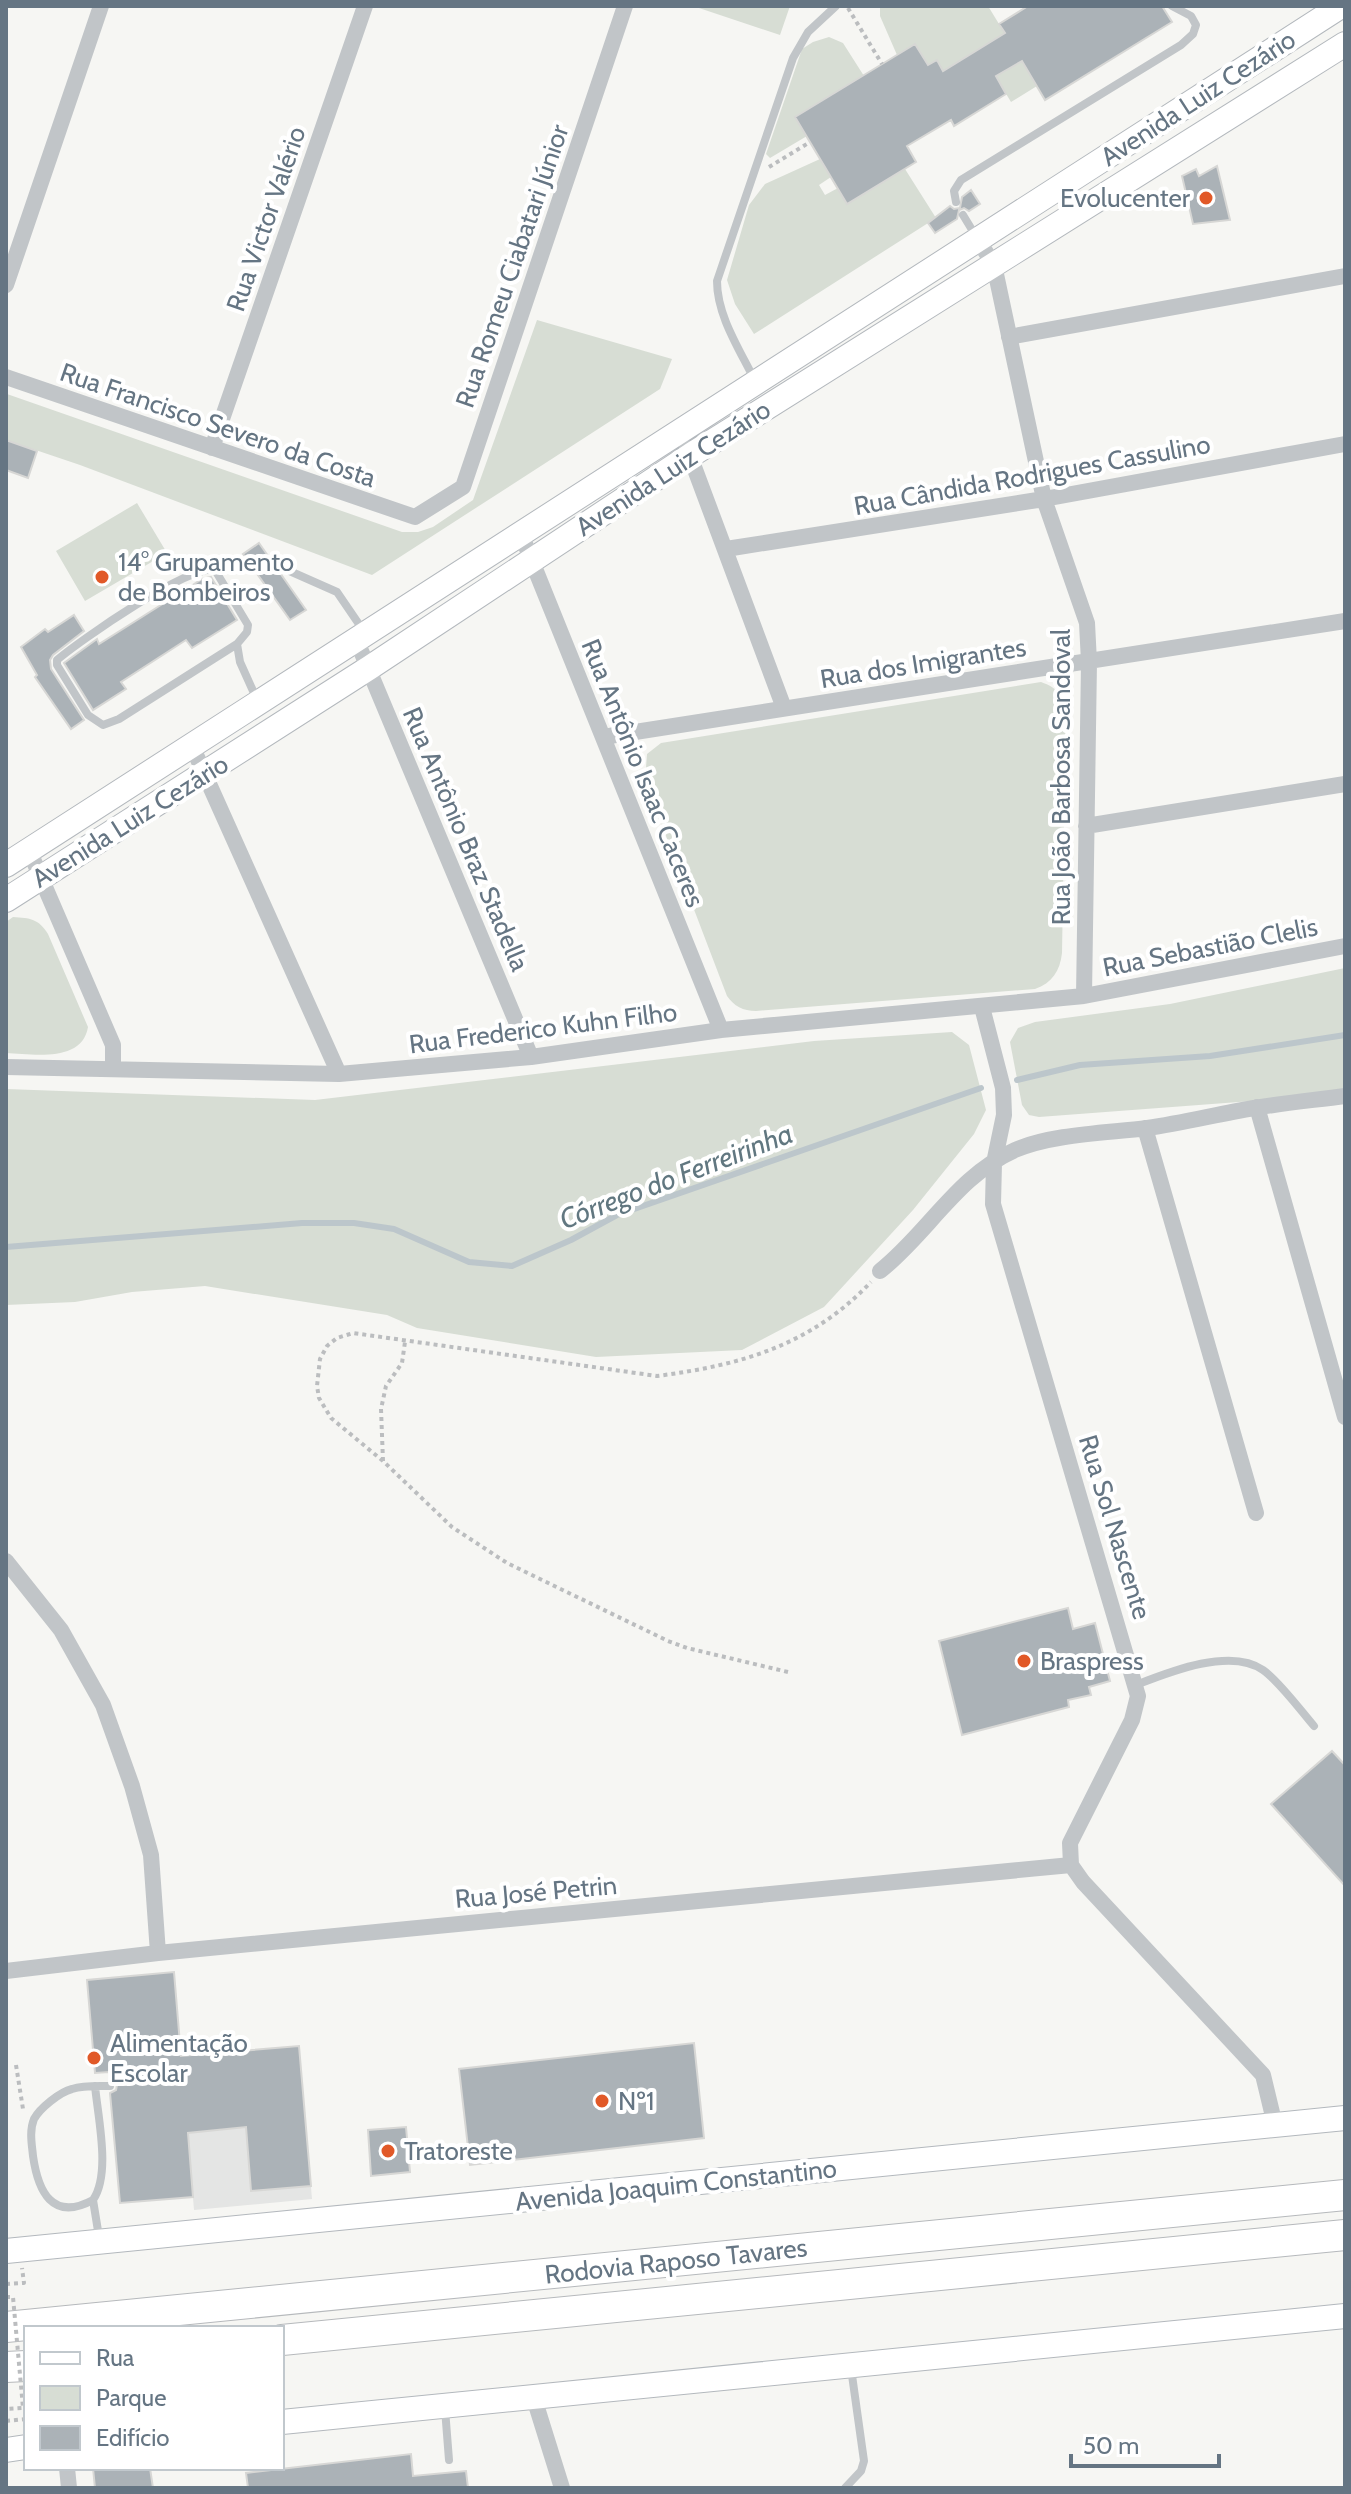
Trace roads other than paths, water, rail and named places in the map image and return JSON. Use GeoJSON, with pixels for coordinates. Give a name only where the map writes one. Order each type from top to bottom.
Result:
{"type":"FeatureCollection","features":[{"type":"Feature","properties":{"kind":"highway","name":"Rodovia Raposo Tavares"},"geometry":{"type":"LineString","coordinates":[[6,2327],[1345,2195]]}},
{"type":"Feature","properties":{"kind":"highway","name":"Rodovia Raposo Tavares"},"geometry":{"type":"LineString","coordinates":[[284,2340],[1345,2235]]}},
{"type":"Feature","properties":{"kind":"street"},"geometry":{"type":"LineString","coordinates":[[6,285],[101,6]]}},
{"type":"Feature","properties":{"kind":"street","name":"Rua Victor Valério"},"geometry":{"type":"LineString","coordinates":[[212,448],[365,6]]}},
{"type":"Feature","properties":{"kind":"street","name":"Rua Romeu Ciabatari Júnior"},"geometry":{"type":"LineString","coordinates":[[415,517],[463,487],[625,6]]}},
{"type":"Feature","properties":{"kind":"street","name":"Avenida Luiz Cezário"},"geometry":{"type":"LineString","coordinates":[[6,865],[1341,6]]}},
{"type":"Feature","properties":{"kind":"street","name":"Avenida Luiz Cezário"},"geometry":{"type":"LineString","coordinates":[[6,900],[369,668],[691,455],[1345,44]]}},
{"type":"Feature","properties":{"kind":"street","name":"Rua João Barbosa Sandoval"},"geometry":{"type":"LineString","coordinates":[[978,240],[994,265],[1044,499],[1087,623],[1084,996]]}},
{"type":"Feature","properties":{"kind":"street"},"geometry":{"type":"LineString","coordinates":[[1009,337],[1345,276]]}},
{"type":"Feature","properties":{"kind":"street","name":"Rua Francisco Severo da Costa"},"geometry":{"type":"LineString","coordinates":[[6,377],[415,517]]}},
{"type":"Feature","properties":{"kind":"street"},"geometry":{"type":"LineString","coordinates":[[678,432],[691,455],[784,708]]}},
{"type":"Feature","properties":{"kind":"street","name":"Rua Cândida Rodrigues Cassulino"},"geometry":{"type":"LineString","coordinates":[[726,549],[1044,499],[1345,444]]}},
{"type":"Feature","properties":{"kind":"street","name":"Rua Antônio Isaac Caceres"},"geometry":{"type":"LineString","coordinates":[[521,534],[721,1030]]}},
{"type":"Feature","properties":{"kind":"street","name":"Rua dos Imigrantes"},"geometry":{"type":"LineString","coordinates":[[603,737],[1345,621]]}},
{"type":"Feature","properties":{"kind":"street","name":"Rua Antônio Braz Stadella"},"geometry":{"type":"LineString","coordinates":[[361,636],[369,668],[531,1057]]}},
{"type":"Feature","properties":{"kind":"street"},"geometry":{"type":"LineString","coordinates":[[268,697],[292,718]]}},
{"type":"Feature","properties":{"kind":"street"},"geometry":{"type":"LineString","coordinates":[[192,746],[339,1074]]}},
{"type":"Feature","properties":{"kind":"street"},"geometry":{"type":"LineString","coordinates":[[1086,826],[1345,784]]}},
{"type":"Feature","properties":{"kind":"street"},"geometry":{"type":"LineString","coordinates":[[29,850],[113,1045],[113,1069]]}},
{"type":"Feature","properties":{"kind":"street","name":"Rua Sebastião Clelis"},"geometry":{"type":"LineString","coordinates":[[1084,996],[1345,946]]}},
{"type":"Feature","properties":{"kind":"street","name":"Rua Frederico Kuhn Filho"},"geometry":{"type":"LineString","coordinates":[[6,1067],[339,1074],[531,1057],[721,1030],[1084,996]]}},
{"type":"Feature","properties":{"kind":"street","name":"Rua Sol Nascente"},"geometry":{"type":"LineString","coordinates":[[982,1007],[1003,1088],[1004,1115],[994,1163],[993,1204],[1138,1696],[1132,1720],[1070,1843],[1071,1865]]}},
{"type":"Feature","properties":{"kind":"street"},"geometry":{"type":"LineString","coordinates":[[880,1271],[906,1250],[928,1220],[974,1176],[1016,1149],[1108,1130],[1145,1128],[1257,1107],[1345,1096]]}},
{"type":"Feature","properties":{"kind":"street"},"geometry":{"type":"LineString","coordinates":[[1257,1107],[1345,1417]]}},
{"type":"Feature","properties":{"kind":"street"},"geometry":{"type":"LineString","coordinates":[[1145,1128],[1256,1513]]}},
{"type":"Feature","properties":{"kind":"street"},"geometry":{"type":"LineString","coordinates":[[6,1561],[61,1630],[103,1705],[132,1786],[151,1855],[158,1953]]}},
{"type":"Feature","properties":{"kind":"street"},"geometry":{"type":"LineString","coordinates":[[1071,1865],[1083,1882],[1263,2075],[1275,2125]]}},
{"type":"Feature","properties":{"kind":"street","name":"Rua José Petrin"},"geometry":{"type":"LineString","coordinates":[[6,1971],[158,1953],[1071,1865]]}},
{"type":"Feature","properties":{"kind":"street","name":"Avenida Joaquim Constantino"},"geometry":{"type":"LineString","coordinates":[[6,2251],[1345,2118]]}},
{"type":"Feature","properties":{"kind":"street"},"geometry":{"type":"LineString","coordinates":[[284,2422],[1345,2316]]}},
{"type":"Feature","properties":{"kind":"street"},"geometry":{"type":"LineString","coordinates":[[533,2395],[562,2488]]}},
{"type":"Feature","properties":{"kind":"lane"},"geometry":{"type":"LineString","coordinates":[[756,382],[717,297],[717,281],[793,58],[808,32],[836,6]]}},
{"type":"Feature","properties":{"kind":"lane"},"geometry":{"type":"LineString","coordinates":[[956,202],[954,191],[961,180],[1181,45],[1193,34],[1196,25],[1191,16],[1172,6]]}},
{"type":"Feature","properties":{"kind":"lane"},"geometry":{"type":"LineString","coordinates":[[963,215],[978,240]]}},
{"type":"Feature","properties":{"kind":"lane"},"geometry":{"type":"LineString","coordinates":[[237,644],[119,719],[103,725],[88,715],[57,665],[57,660],[76,644],[173,582],[208,568],[215,570],[248,625],[247,632],[237,644],[240,662],[268,697]]}},
{"type":"Feature","properties":{"kind":"lane"},"geometry":{"type":"LineString","coordinates":[[285,569],[337,592],[361,636]]}},
{"type":"Feature","properties":{"kind":"lane"},"geometry":{"type":"LineString","coordinates":[[1136,1685],[1183,1667],[1224,1662],[1249,1664],[1264,1670],[1314,1726]]}},
{"type":"Feature","properties":{"kind":"lane"},"geometry":{"type":"LineString","coordinates":[[95,2086],[102,2174],[93,2200],[99,2242]]}},
{"type":"Feature","properties":{"kind":"lane"},"geometry":{"type":"LineString","coordinates":[[93,2200],[69,2206],[53,2203],[46,2197],[36,2171],[31,2130],[41,2109],[71,2089],[110,2086]]}},
{"type":"Feature","properties":{"kind":"lane"},"geometry":{"type":"LineString","coordinates":[[845,2488],[861,2471],[864,2461],[851,2367]]}},
{"type":"Feature","properties":{"kind":"lane"},"geometry":{"type":"LineString","coordinates":[[444,2405],[449,2460]]}},
{"type":"Feature","properties":{"kind":"waterway","name":"Córrego do Ferreirinha"},"geometry":{"type":"LineString","coordinates":[[1017,1080],[1080,1065],[1210,1056],[1345,1035]]}},
{"type":"Feature","properties":{"kind":"waterway","name":"Córrego do Ferreirinha"},"geometry":{"type":"LineString","coordinates":[[6,1247],[302,1223],[354,1223],[394,1229],[469,1262],[512,1266],[617,1215],[981,1088]]}},
{"type":"Feature","properties":{"kind":"place","name":"Evolucenter"},"geometry":{"type":"Point","coordinates":[1206,198]}},
{"type":"Feature","properties":{"kind":"place","name":"14° Grupamento de Bombeiros"},"geometry":{"type":"Point","coordinates":[102,577]}},
{"type":"Feature","properties":{"kind":"place","name":"Braspress"},"geometry":{"type":"Point","coordinates":[1024,1661]}},
{"type":"Feature","properties":{"kind":"place","name":"Alimentação Escolar"},"geometry":{"type":"Point","coordinates":[94,2058]}},
{"type":"Feature","properties":{"kind":"place","name":"Nº1"},"geometry":{"type":"Point","coordinates":[602,2101]}},
{"type":"Feature","properties":{"kind":"place","name":"Tratoreste"},"geometry":{"type":"Point","coordinates":[388,2151]}}]}
